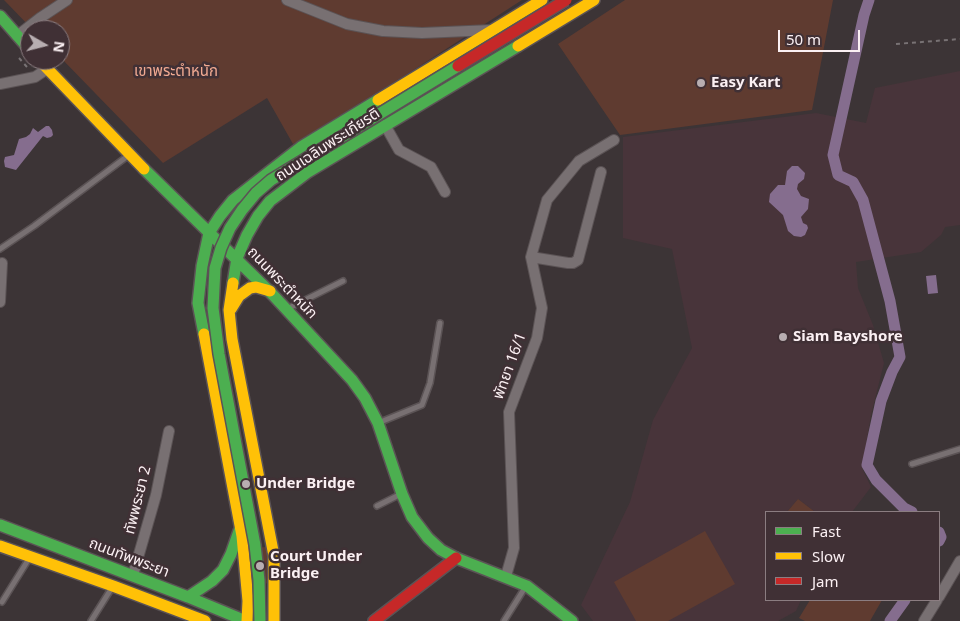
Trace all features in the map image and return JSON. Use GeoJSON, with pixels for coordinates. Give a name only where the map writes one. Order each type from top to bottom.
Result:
{"type":"FeatureCollection","features":[{"type":"Feature","properties":{"kind":"main road","name":"ถนนเฉลิมพระเกียรติ"},"geometry":{"type":"LineString","coordinates":[[246,621],[248,601],[241,532],[198,303],[202,266],[209,233],[233,200],[293,152],[542,0]]}},
{"type":"Feature","properties":{"kind":"main road"},"geometry":{"type":"LineString","coordinates":[[260,621],[259,580],[255,545],[213,308],[216,268],[221,248],[230,228],[256,193],[271,180],[566,0]]}},
{"type":"Feature","properties":{"kind":"main road","name":"ถนนเฉลิมพระเกียรติ"},"geometry":{"type":"LineString","coordinates":[[274,621],[274,563],[232,340],[229,314],[232,281],[237,258],[258,216],[270,201],[308,172],[594,0]]}},
{"type":"Feature","properties":{"kind":"main road"},"geometry":{"type":"LineString","coordinates":[[0,16],[20,39]]}},
{"type":"Feature","properties":{"kind":"main road","name":"ถนนพระตำหนัก"},"geometry":{"type":"LineString","coordinates":[[48,70],[129,155],[270,291],[352,380],[365,398],[378,423],[402,494],[412,517],[428,538],[441,550],[456,558],[506,576],[527,586],[572,621]]}},
{"type":"Feature","properties":{"kind":"main road"},"geometry":{"type":"LineString","coordinates":[[293,152],[297,166],[308,172]]}},
{"type":"Feature","properties":{"kind":"main road"},"geometry":{"type":"LineString","coordinates":[[229,314],[239,296],[250,288],[256,287],[270,291]]}},
{"type":"Feature","properties":{"kind":"main road"},"geometry":{"type":"LineString","coordinates":[[205,342],[209,335],[216,330],[223,330],[232,340]]}},
{"type":"Feature","properties":{"kind":"main road","name":"ถนนทัพพระยา"},"geometry":{"type":"LineString","coordinates":[[0,525],[133,575],[246,621]]}},
{"type":"Feature","properties":{"kind":"main road"},"geometry":{"type":"LineString","coordinates":[[188,597],[212,581],[223,570],[241,532],[250,541],[257,541],[264,537],[269,530]]}},
{"type":"Feature","properties":{"kind":"main road","name":"ถนนทัพพระยา"},"geometry":{"type":"LineString","coordinates":[[0,546],[144,597],[204,621]]}},
{"type":"Feature","properties":{"kind":"main road"},"geometry":{"type":"LineString","coordinates":[[374,621],[456,558]]}},
{"type":"Feature","properties":{"kind":"main road"},"geometry":{"type":"LineString","coordinates":[[144,597],[149,582]]}},
{"type":"Feature","properties":{"kind":"street"},"geometry":{"type":"LineString","coordinates":[[17,36],[68,0]]}},
{"type":"Feature","properties":{"kind":"street"},"geometry":{"type":"LineString","coordinates":[[287,0],[347,24],[383,31],[422,33],[492,30]]}},
{"type":"Feature","properties":{"kind":"street"},"geometry":{"type":"LineString","coordinates":[[0,84],[35,77],[46,70]]}},
{"type":"Feature","properties":{"kind":"street"},"geometry":{"type":"LineString","coordinates":[[385,125],[399,150],[431,167],[446,192]]}},
{"type":"Feature","properties":{"kind":"street","name":"พัทยา 16/1"},"geometry":{"type":"LineString","coordinates":[[506,576],[514,548],[510,412],[538,338],[542,308],[531,257],[547,200],[579,161],[614,140]]}},
{"type":"Feature","properties":{"kind":"street"},"geometry":{"type":"LineString","coordinates":[[531,257],[568,263],[578,260],[601,172]]}},
{"type":"Feature","properties":{"kind":"street"},"geometry":{"type":"LineString","coordinates":[[0,302],[2,263]]}},
{"type":"Feature","properties":{"kind":"street","name":"ทัพพระยา 2"},"geometry":{"type":"LineString","coordinates":[[133,575],[156,495],[169,431]]}},
{"type":"Feature","properties":{"kind":"street"},"geometry":{"type":"LineString","coordinates":[[940,595],[960,561]]}},
{"type":"Feature","properties":{"kind":"street"},"geometry":{"type":"LineString","coordinates":[[924,621],[936,601]]}},
{"type":"Feature","properties":{"kind":"lane"},"geometry":{"type":"LineString","coordinates":[[0,249],[129,155]]}},
{"type":"Feature","properties":{"kind":"lane"},"geometry":{"type":"LineString","coordinates":[[286,309],[343,282]]}},
{"type":"Feature","properties":{"kind":"lane"},"geometry":{"type":"LineString","coordinates":[[378,423],[422,405],[430,383],[440,323]]}},
{"type":"Feature","properties":{"kind":"lane"},"geometry":{"type":"LineString","coordinates":[[912,464],[960,449]]}},
{"type":"Feature","properties":{"kind":"lane"},"geometry":{"type":"LineString","coordinates":[[378,506],[402,494]]}},
{"type":"Feature","properties":{"kind":"lane"},"geometry":{"type":"LineString","coordinates":[[2,602],[30,556]]}},
{"type":"Feature","properties":{"kind":"lane"},"geometry":{"type":"LineString","coordinates":[[91,621],[113,586]]}},
{"type":"Feature","properties":{"kind":"lane"},"geometry":{"type":"LineString","coordinates":[[504,621],[527,586]]}},
{"type":"Feature","properties":{"kind":"path"},"geometry":{"type":"LineString","coordinates":[[896,44],[960,39]]}},
{"type":"Feature","properties":{"kind":"shaded area","name":"Siam Bayshore"},"geometry":{"type":"Polygon","coordinates":[[[960,71],[960,225],[945,227],[941,235],[921,252],[856,262],[858,288],[873,325],[884,363],[871,415],[862,468],[871,487],[853,511],[814,511],[798,499],[788,511],[765,511],[765,601],[801,601],[796,611],[778,621],[593,621],[581,605],[630,502],[653,420],[692,348],[672,249],[623,238],[623,137],[816,113],[866,123],[875,88],[960,71]]]}},
{"type":"Feature","properties":{"kind":"shaded area"},"geometry":{"type":"Polygon","coordinates":[[[49,126],[52,130],[53,135],[51,137],[43,136],[16,170],[5,167],[5,157],[14,155],[19,139],[30,134],[33,128],[38,132],[49,126]]]}},
{"type":"Feature","properties":{"kind":"shaded area"},"geometry":{"type":"Polygon","coordinates":[[[792,166],[798,166],[805,173],[804,179],[798,184],[797,189],[801,196],[809,199],[808,209],[801,217],[803,223],[808,228],[805,235],[801,237],[794,236],[788,231],[783,215],[769,202],[770,194],[778,185],[785,185],[787,171],[792,166]]]}},
{"type":"Feature","properties":{"kind":"shaded area"},"geometry":{"type":"Polygon","coordinates":[[[936,275],[938,293],[928,294],[926,276],[936,275]]]}},
{"type":"Feature","properties":{"kind":"green space","name":"เขาพระตำหนัก"},"geometry":{"type":"Polygon","coordinates":[[[4,0],[522,0],[412,71],[293,144],[267,98],[163,163],[70,67],[70,20],[23,20],[4,0]]]}},
{"type":"Feature","properties":{"kind":"green space","name":"Easy Kart"},"geometry":{"type":"Polygon","coordinates":[[[625,0],[833,0],[812,110],[620,135],[558,44],[625,0]]]}},
{"type":"Feature","properties":{"kind":"green space"},"geometry":{"type":"Polygon","coordinates":[[[798,499],[814,511],[788,511],[798,499]]]}},
{"type":"Feature","properties":{"kind":"green space"},"geometry":{"type":"Polygon","coordinates":[[[705,531],[735,584],[668,621],[636,621],[614,582],[705,531]]]}},
{"type":"Feature","properties":{"kind":"green space","name":"Court Under Bridge"},"geometry":{"type":"Polygon","coordinates":[[[267,547],[271,583],[253,585],[250,548],[267,547]]]}},
{"type":"Feature","properties":{"kind":"green space"},"geometry":{"type":"Polygon","coordinates":[[[809,601],[881,601],[870,621],[805,621],[799,618],[809,601]]]}},
{"type":"Feature","properties":{"kind":"waterway"},"geometry":{"type":"LineString","coordinates":[[869,0],[833,155],[838,175],[853,182],[863,200],[890,301],[900,357],[881,401],[867,465],[876,480],[904,508],[910,511]]}},
{"type":"Feature","properties":{"kind":"waterway"},"geometry":{"type":"LineString","coordinates":[[940,534],[940,539]]}},
{"type":"Feature","properties":{"kind":"waterway"},"geometry":{"type":"LineString","coordinates":[[890,621],[904,601]]}},
{"type":"Feature","properties":{"kind":"traffic: fast"},"geometry":{"type":"LineString","coordinates":[[0,16],[20,39]]}},
{"type":"Feature","properties":{"kind":"traffic: fast"},"geometry":{"type":"LineString","coordinates":[[233,283],[237,258],[247,235],[258,216],[270,201],[308,172],[518,46]]}},
{"type":"Feature","properties":{"kind":"traffic: fast"},"geometry":{"type":"LineString","coordinates":[[260,621],[259,580],[255,545],[219,354],[213,308],[215,268],[221,248],[230,228],[242,210],[256,193],[271,180],[458,66]]}},
{"type":"Feature","properties":{"kind":"traffic: fast"},"geometry":{"type":"LineString","coordinates":[[204,334],[198,303],[202,266],[209,233],[220,216],[233,200],[301,147],[378,100]]}},
{"type":"Feature","properties":{"kind":"traffic: fast"},"geometry":{"type":"LineString","coordinates":[[144,169],[273,295],[352,380],[365,398],[378,423],[402,494],[412,517],[428,538],[441,550],[456,558],[527,586],[572,621]]}},
{"type":"Feature","properties":{"kind":"traffic: fast"},"geometry":{"type":"LineString","coordinates":[[0,525],[246,621]]}},
{"type":"Feature","properties":{"kind":"traffic: fast"},"geometry":{"type":"LineString","coordinates":[[188,597],[212,581],[223,570],[239,531]]}},
{"type":"Feature","properties":{"kind":"traffic: slow"},"geometry":{"type":"LineString","coordinates":[[378,100],[542,0]]}},
{"type":"Feature","properties":{"kind":"traffic: slow"},"geometry":{"type":"LineString","coordinates":[[518,46],[594,0]]}},
{"type":"Feature","properties":{"kind":"traffic: slow"},"geometry":{"type":"LineString","coordinates":[[49,70],[144,169]]}},
{"type":"Feature","properties":{"kind":"traffic: slow"},"geometry":{"type":"LineString","coordinates":[[233,283],[229,310],[232,339],[274,556],[274,621]]}},
{"type":"Feature","properties":{"kind":"traffic: slow"},"geometry":{"type":"LineString","coordinates":[[231,309],[239,296],[250,288],[256,287],[270,291]]}},
{"type":"Feature","properties":{"kind":"traffic: slow"},"geometry":{"type":"LineString","coordinates":[[204,334],[242,536],[248,601],[247,621]]}},
{"type":"Feature","properties":{"kind":"traffic: slow"},"geometry":{"type":"LineString","coordinates":[[0,546],[205,621]]}},
{"type":"Feature","properties":{"kind":"traffic: jam"},"geometry":{"type":"LineString","coordinates":[[458,66],[566,0]]}},
{"type":"Feature","properties":{"kind":"traffic: jam"},"geometry":{"type":"LineString","coordinates":[[374,621],[456,558]]}},
{"type":"Feature","properties":{"kind":"place","name":"Easy Kart"},"geometry":{"type":"Point","coordinates":[701,83]}},
{"type":"Feature","properties":{"kind":"place","name":"Siam Bayshore"},"geometry":{"type":"Point","coordinates":[783,337]}},
{"type":"Feature","properties":{"kind":"place","name":"Under Bridge"},"geometry":{"type":"Point","coordinates":[246,484]}},
{"type":"Feature","properties":{"kind":"place","name":"Court Under Bridge"},"geometry":{"type":"Point","coordinates":[260,566]}}]}
